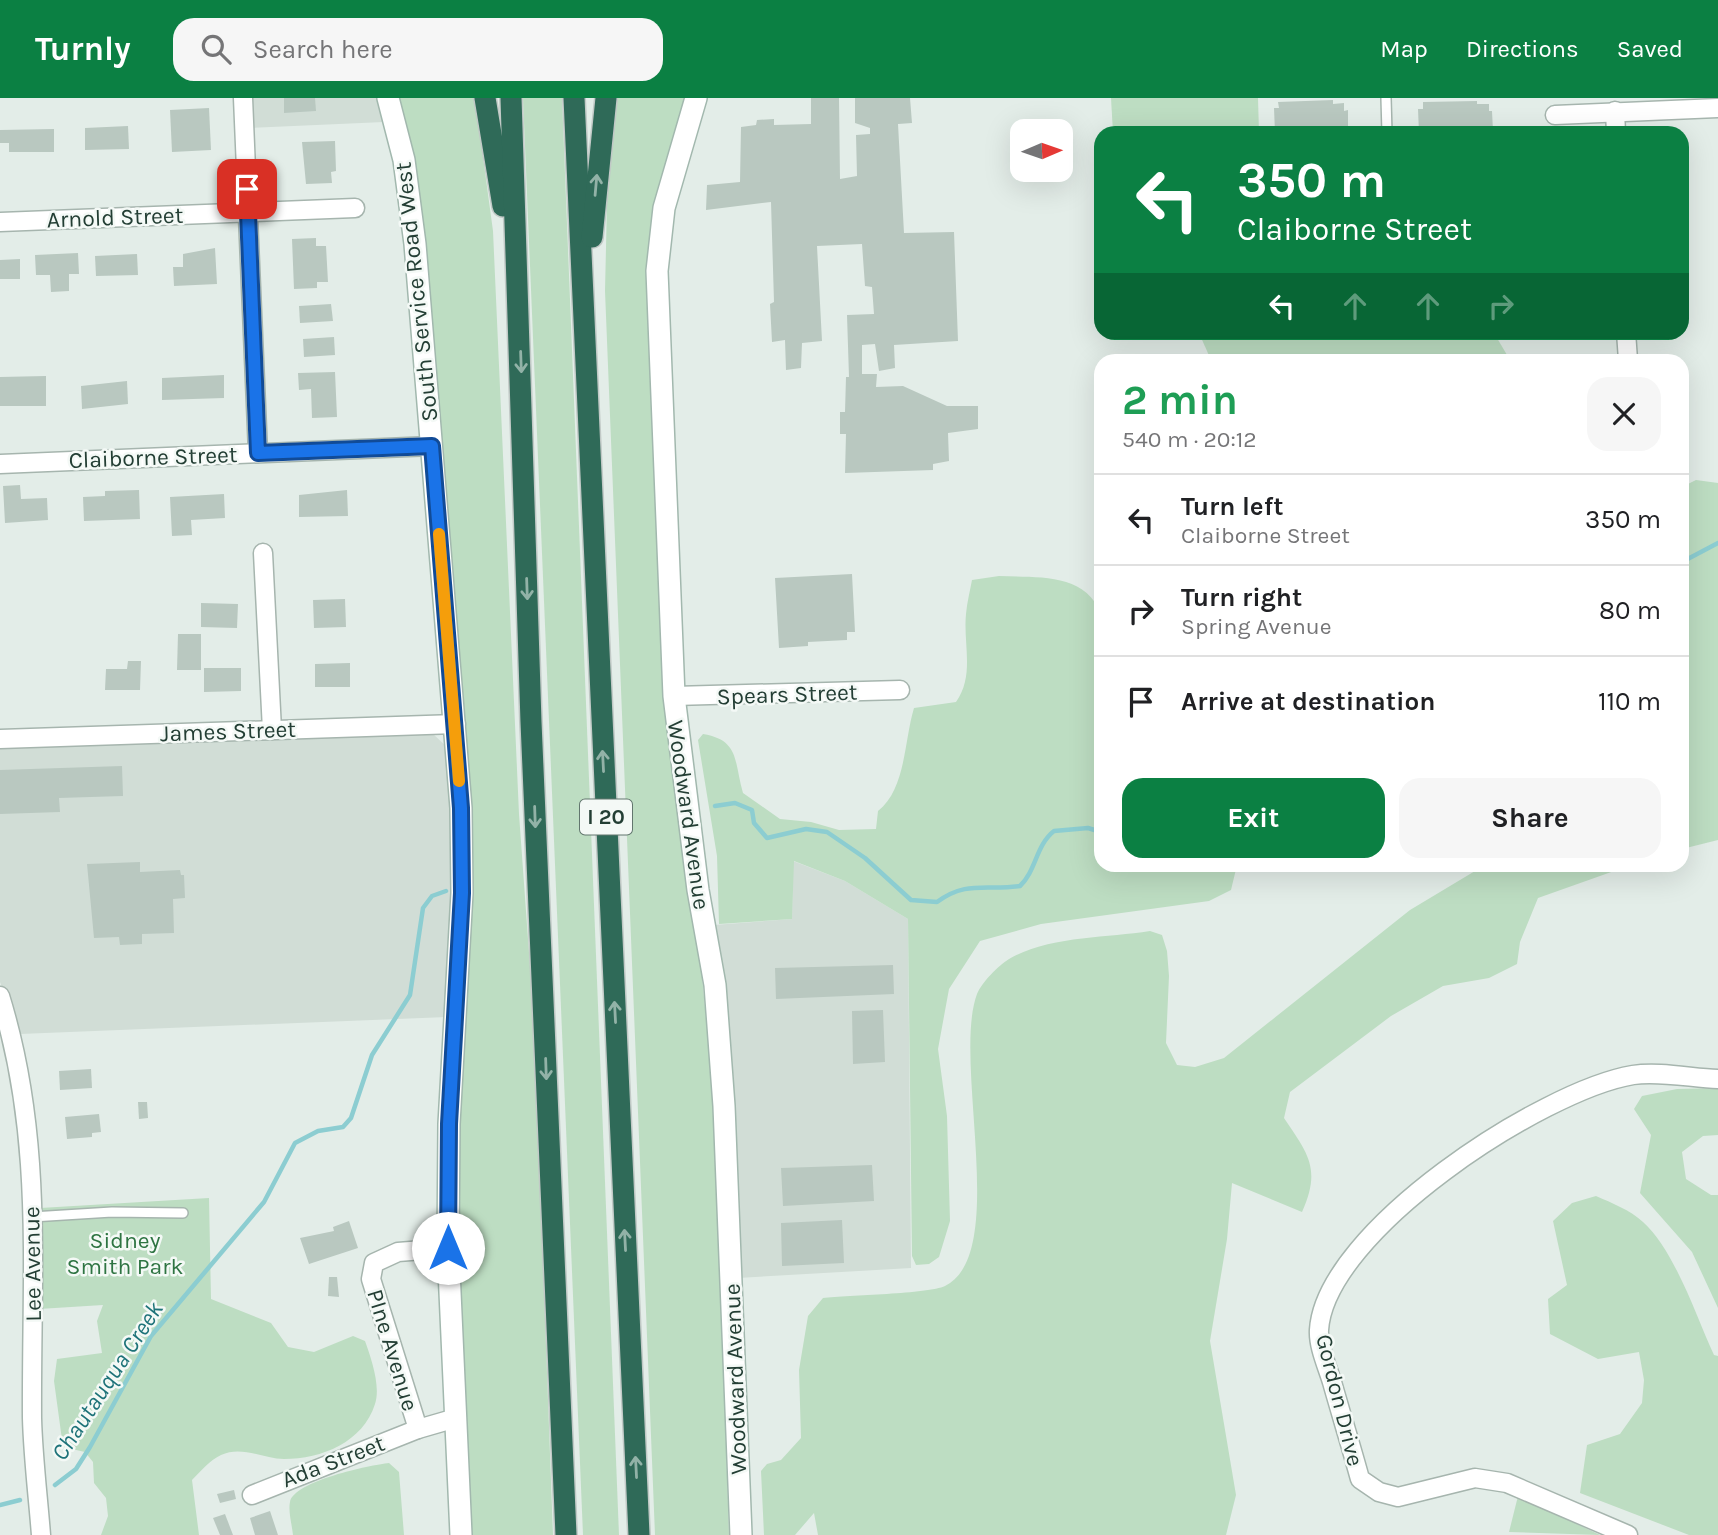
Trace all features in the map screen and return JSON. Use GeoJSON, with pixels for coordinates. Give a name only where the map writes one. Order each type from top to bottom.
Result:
{"type":"FeatureCollection","features":[{"type":"Feature","properties":{"kind":"highway"},"geometry":{"type":"LineString","coordinates":[[485,98],[519,314]]}},
{"type":"Feature","properties":{"kind":"highway"},"geometry":{"type":"LineString","coordinates":[[511,98],[532,736],[566,1535]]}},
{"type":"Feature","properties":{"kind":"highway","name":"I 20"},"geometry":{"type":"LineString","coordinates":[[574,98],[639,1535]]}},
{"type":"Feature","properties":{"kind":"highway"},"geometry":{"type":"LineString","coordinates":[[586,375],[593,211],[606,98]]}},
{"type":"Feature","properties":{"kind":"main road","name":"South Service Road West"},"geometry":{"type":"LineString","coordinates":[[388,98],[404,160],[415,244],[456,724],[462,893],[449,1124],[448,1248],[461,1535]]}},
{"type":"Feature","properties":{"kind":"main road","name":"Woodward Avenue"},"geometry":{"type":"LineString","coordinates":[[696,98],[664,208],[657,271],[674,696],[698,890],[715,985],[724,1106],[741,1535]]}},
{"type":"Feature","properties":{"kind":"street"},"geometry":{"type":"LineString","coordinates":[[243,98],[258,453]]}},
{"type":"Feature","properties":{"kind":"street"},"geometry":{"type":"LineString","coordinates":[[1555,115],[1615,111],[1639,104],[1718,108]]}},
{"type":"Feature","properties":{"kind":"street"},"geometry":{"type":"LineString","coordinates":[[1615,111],[1616,126]]}},
{"type":"Feature","properties":{"kind":"street","name":"Arnold Street"},"geometry":{"type":"LineString","coordinates":[[0,222],[355,208]]}},
{"type":"Feature","properties":{"kind":"street","name":"Claiborne Street"},"geometry":{"type":"LineString","coordinates":[[0,464],[432,446]]}},
{"type":"Feature","properties":{"kind":"street"},"geometry":{"type":"LineString","coordinates":[[263,553],[272,730]]}},
{"type":"Feature","properties":{"kind":"street","name":"Spears Street"},"geometry":{"type":"LineString","coordinates":[[674,696],[900,690]]}},
{"type":"Feature","properties":{"kind":"street","name":"James Street"},"geometry":{"type":"LineString","coordinates":[[0,739],[456,724]]}},
{"type":"Feature","properties":{"kind":"street","name":"Lee Avenue"},"geometry":{"type":"LineString","coordinates":[[0,996],[18,1062],[29,1123],[32,1421],[41,1535]]}},
{"type":"Feature","properties":{"kind":"street","name":"Gordon Drive"},"geometry":{"type":"LineString","coordinates":[[1628,1535],[1507,1483],[1475,1478],[1398,1496],[1360,1479],[1319,1330],[1327,1303],[1342,1273],[1367,1242],[1420,1189],[1475,1146],[1556,1101],[1634,1075],[1718,1079]]}},
{"type":"Feature","properties":{"kind":"street","name":"PIne Avenue"},"geometry":{"type":"LineString","coordinates":[[418,1429],[371,1279],[374,1263],[398,1252],[448,1248]]}},
{"type":"Feature","properties":{"kind":"street","name":"Ada Street"},"geometry":{"type":"LineString","coordinates":[[252,1495],[418,1429],[456,1418]]}},
{"type":"Feature","properties":{"kind":"lane"},"geometry":{"type":"LineString","coordinates":[[1386,98],[1387,126]]}},
{"type":"Feature","properties":{"kind":"lane"},"geometry":{"type":"LineString","coordinates":[[32,1217],[112,1212],[183,1213]]}},
{"type":"Feature","properties":{"kind":"shaded area"},"geometry":{"type":"Polygon","coordinates":[[[250,98],[378,98],[384,122],[251,128],[250,98]]]}},
{"type":"Feature","properties":{"kind":"shaded area"},"geometry":{"type":"Polygon","coordinates":[[[432,733],[448,748],[454,850],[447,1017],[20,1034],[0,982],[0,747],[432,733]]]}},
{"type":"Feature","properties":{"kind":"shaded area"},"geometry":{"type":"Polygon","coordinates":[[[793,861],[845,881],[908,919],[911,1268],[738,1278],[714,925],[792,919],[793,861]]]}},
{"type":"Feature","properties":{"kind":"green space"},"geometry":{"type":"Polygon","coordinates":[[[396,98],[475,98],[493,231],[519,814],[534,1022],[553,1535],[471,1535],[461,1373],[455,1152],[471,826],[418,189],[396,98]]]}},
{"type":"Feature","properties":{"kind":"green space"},"geometry":{"type":"Polygon","coordinates":[[[523,98],[562,98],[619,1535],[583,1535],[523,98]]]}},
{"type":"Feature","properties":{"kind":"green space"},"geometry":{"type":"Polygon","coordinates":[[[616,98],[689,98],[658,206],[675,787],[702,976],[715,1113],[729,1535],[655,1535],[605,291],[608,160],[616,98]]]}},
{"type":"Feature","properties":{"kind":"green space"},"geometry":{"type":"Polygon","coordinates":[[[1111,98],[1258,98],[1259,126],[1113,126],[1111,98]]]}},
{"type":"Feature","properties":{"kind":"green space"},"geometry":{"type":"Polygon","coordinates":[[[1202,340],[1498,340],[1506,354],[1208,354],[1202,340]]]}},
{"type":"Feature","properties":{"kind":"green space"},"geometry":{"type":"Polygon","coordinates":[[[1696,480],[1718,483],[1718,840],[1689,847],[1689,484],[1696,480]]]}},
{"type":"Feature","properties":{"kind":"green space"},"geometry":{"type":"Polygon","coordinates":[[[999,576],[1058,580],[1072,584],[1094,600],[1094,872],[1235,872],[1231,890],[1209,901],[1041,924],[980,941],[949,989],[938,1049],[947,1116],[950,1221],[939,1257],[929,1264],[916,1265],[912,1256],[908,919],[845,881],[794,861],[792,919],[719,924],[717,856],[698,740],[703,734],[724,741],[734,754],[743,793],[780,819],[811,822],[839,830],[876,829],[878,811],[887,802],[899,777],[914,708],[956,702],[962,692],[967,670],[965,625],[972,580],[999,576]]]}},
{"type":"Feature","properties":{"kind":"green space"},"geometry":{"type":"Polygon","coordinates":[[[1473,872],[1611,872],[1538,898],[1520,942],[1517,964],[1489,978],[1443,986],[1391,1016],[1290,1092],[1284,1118],[1306,1153],[1311,1173],[1308,1197],[1302,1212],[1232,1183],[1227,1239],[1210,1341],[1236,1495],[1226,1535],[818,1535],[814,1513],[795,1535],[764,1535],[761,1471],[767,1464],[781,1460],[801,1438],[799,1370],[808,1316],[823,1298],[936,1289],[945,1286],[964,1267],[974,1236],[977,1197],[971,1024],[977,994],[995,970],[1025,951],[1060,942],[1150,931],[1162,935],[1167,951],[1169,976],[1166,1043],[1177,1065],[1195,1067],[1224,1058],[1410,910],[1473,872]]]}},
{"type":"Feature","properties":{"kind":"green space"},"geometry":{"type":"Polygon","coordinates":[[[1718,1088],[1718,1135],[1703,1136],[1682,1152],[1686,1179],[1711,1195],[1718,1195],[1718,1308],[1692,1252],[1640,1193],[1651,1135],[1634,1109],[1642,1096],[1677,1089],[1718,1088]]]}},
{"type":"Feature","properties":{"kind":"green space"},"geometry":{"type":"Polygon","coordinates":[[[1596,1196],[1632,1214],[1654,1234],[1675,1267],[1714,1355],[1718,1356],[1718,1535],[1689,1535],[1580,1493],[1587,1445],[1620,1434],[1642,1403],[1644,1380],[1639,1352],[1598,1359],[1550,1334],[1548,1299],[1567,1285],[1553,1221],[1572,1203],[1596,1196]]]}},
{"type":"Feature","properties":{"kind":"green space","name":"Sidney Smith Park"},"geometry":{"type":"Polygon","coordinates":[[[209,1198],[211,1299],[271,1323],[288,1347],[314,1352],[353,1336],[365,1341],[376,1381],[375,1404],[361,1429],[339,1446],[326,1452],[284,1459],[237,1451],[213,1460],[192,1480],[199,1535],[101,1535],[108,1516],[106,1498],[94,1483],[93,1462],[85,1452],[63,1447],[54,1381],[57,1359],[102,1353],[97,1321],[103,1305],[39,1309],[40,1208],[209,1198]]]}},
{"type":"Feature","properties":{"kind":"green space"},"geometry":{"type":"Polygon","coordinates":[[[389,1463],[399,1472],[404,1535],[293,1535],[290,1502],[304,1487],[334,1475],[389,1463]]]}},
{"type":"Feature","properties":{"kind":"green space"},"geometry":{"type":"Polygon","coordinates":[[[1518,1496],[1600,1535],[1509,1532],[1518,1496]]]}},
{"type":"Feature","properties":{"kind":"building"},"geometry":{"type":"Polygon","coordinates":[[[284,98],[315,98],[316,111],[284,113],[284,98]]]}},
{"type":"Feature","properties":{"kind":"building"},"geometry":{"type":"Polygon","coordinates":[[[811,98],[839,98],[840,179],[857,176],[856,135],[870,134],[870,128],[855,123],[855,98],[910,98],[912,123],[898,124],[904,233],[954,232],[958,341],[894,345],[895,368],[879,371],[875,344],[862,345],[862,374],[877,374],[876,387],[903,386],[947,406],[978,406],[978,429],[948,433],[949,461],[933,464],[933,470],[845,473],[846,434],[840,434],[840,412],[845,412],[846,377],[849,377],[847,315],[874,314],[872,287],[865,286],[862,244],[817,246],[822,341],[802,343],[801,368],[786,370],[785,340],[772,342],[770,304],[774,302],[771,202],[706,210],[707,185],[740,182],[741,127],[756,125],[757,120],[774,119],[774,125],[811,124],[811,98]]]}},
{"type":"Feature","properties":{"kind":"building"},"geometry":{"type":"Polygon","coordinates":[[[1333,100],[1333,104],[1344,103],[1344,111],[1348,110],[1348,126],[1275,126],[1274,108],[1279,108],[1278,102],[1333,100]]]}},
{"type":"Feature","properties":{"kind":"building"},"geometry":{"type":"Polygon","coordinates":[[[1477,101],[1477,104],[1489,104],[1493,126],[1419,126],[1418,109],[1423,109],[1423,102],[1477,101]]]}},
{"type":"Feature","properties":{"kind":"building"},"geometry":{"type":"Polygon","coordinates":[[[209,108],[211,150],[172,152],[170,110],[209,108]]]}},
{"type":"Feature","properties":{"kind":"building"},"geometry":{"type":"Polygon","coordinates":[[[128,126],[129,149],[85,150],[85,128],[128,126]]]}},
{"type":"Feature","properties":{"kind":"building"},"geometry":{"type":"Polygon","coordinates":[[[54,129],[54,152],[9,152],[9,143],[0,143],[0,130],[54,129]]]}},
{"type":"Feature","properties":{"kind":"building"},"geometry":{"type":"Polygon","coordinates":[[[335,141],[336,171],[331,172],[332,183],[306,184],[302,142],[335,141]]]}},
{"type":"Feature","properties":{"kind":"building"},"geometry":{"type":"Polygon","coordinates":[[[316,238],[316,246],[326,246],[328,282],[317,282],[317,288],[294,289],[292,239],[316,238]]]}},
{"type":"Feature","properties":{"kind":"building"},"geometry":{"type":"Polygon","coordinates":[[[215,248],[217,284],[174,286],[173,267],[183,267],[183,254],[215,248]]]}},
{"type":"Feature","properties":{"kind":"building"},"geometry":{"type":"Polygon","coordinates":[[[78,253],[79,274],[69,274],[69,291],[51,292],[50,275],[36,275],[35,255],[78,253]]]}},
{"type":"Feature","properties":{"kind":"building"},"geometry":{"type":"Polygon","coordinates":[[[137,254],[138,275],[96,276],[95,256],[137,254]]]}},
{"type":"Feature","properties":{"kind":"building"},"geometry":{"type":"Polygon","coordinates":[[[20,259],[20,279],[0,279],[0,260],[20,259]]]}},
{"type":"Feature","properties":{"kind":"building"},"geometry":{"type":"Polygon","coordinates":[[[331,304],[333,321],[300,323],[299,306],[331,304]]]}},
{"type":"Feature","properties":{"kind":"building"},"geometry":{"type":"Polygon","coordinates":[[[334,337],[335,355],[304,357],[303,339],[334,337]]]}},
{"type":"Feature","properties":{"kind":"building"},"geometry":{"type":"Polygon","coordinates":[[[335,372],[337,417],[312,418],[311,389],[299,390],[298,373],[335,372]]]}},
{"type":"Feature","properties":{"kind":"building"},"geometry":{"type":"Polygon","coordinates":[[[224,375],[224,398],[162,400],[162,378],[224,375]]]}},
{"type":"Feature","properties":{"kind":"building"},"geometry":{"type":"Polygon","coordinates":[[[46,376],[46,406],[0,406],[0,377],[46,376]]]}},
{"type":"Feature","properties":{"kind":"building"},"geometry":{"type":"Polygon","coordinates":[[[127,381],[128,404],[82,409],[81,386],[127,381]]]}},
{"type":"Feature","properties":{"kind":"building"},"geometry":{"type":"Polygon","coordinates":[[[20,485],[21,499],[47,498],[48,520],[5,523],[3,486],[20,485]]]}},
{"type":"Feature","properties":{"kind":"building"},"geometry":{"type":"Polygon","coordinates":[[[139,490],[140,519],[84,521],[83,497],[105,496],[105,491],[139,490]]]}},
{"type":"Feature","properties":{"kind":"building"},"geometry":{"type":"Polygon","coordinates":[[[347,490],[348,516],[299,517],[299,495],[347,490]]]}},
{"type":"Feature","properties":{"kind":"building"},"geometry":{"type":"Polygon","coordinates":[[[224,494],[225,518],[191,520],[192,535],[172,536],[170,497],[224,494]]]}},
{"type":"Feature","properties":{"kind":"building"},"geometry":{"type":"Polygon","coordinates":[[[852,574],[855,632],[847,632],[847,640],[808,642],[808,646],[779,648],[775,578],[852,574]]]}},
{"type":"Feature","properties":{"kind":"building"},"geometry":{"type":"Polygon","coordinates":[[[345,599],[346,627],[314,628],[313,600],[345,599]]]}},
{"type":"Feature","properties":{"kind":"building"},"geometry":{"type":"Polygon","coordinates":[[[201,603],[238,604],[237,628],[201,627],[201,603]]]}},
{"type":"Feature","properties":{"kind":"building"},"geometry":{"type":"Polygon","coordinates":[[[178,634],[201,634],[201,670],[177,670],[178,634]]]}},
{"type":"Feature","properties":{"kind":"building"},"geometry":{"type":"Polygon","coordinates":[[[128,661],[141,661],[140,690],[105,690],[106,669],[127,669],[128,661]]]}},
{"type":"Feature","properties":{"kind":"building"},"geometry":{"type":"Polygon","coordinates":[[[350,663],[350,687],[315,687],[315,664],[350,663]]]}},
{"type":"Feature","properties":{"kind":"building"},"geometry":{"type":"Polygon","coordinates":[[[204,668],[241,668],[241,691],[204,692],[204,668]]]}},
{"type":"Feature","properties":{"kind":"building"},"geometry":{"type":"Polygon","coordinates":[[[122,766],[123,796],[59,798],[60,812],[0,814],[0,770],[122,766]]]}},
{"type":"Feature","properties":{"kind":"building"},"geometry":{"type":"Polygon","coordinates":[[[140,862],[140,872],[180,870],[181,875],[184,875],[185,898],[173,899],[174,933],[142,934],[142,944],[120,945],[119,937],[94,938],[87,864],[140,862]]]}},
{"type":"Feature","properties":{"kind":"building"},"geometry":{"type":"Polygon","coordinates":[[[893,965],[894,994],[776,999],[775,968],[893,965]]]}},
{"type":"Feature","properties":{"kind":"building"},"geometry":{"type":"Polygon","coordinates":[[[883,1010],[885,1062],[853,1064],[852,1011],[883,1010]]]}},
{"type":"Feature","properties":{"kind":"building"},"geometry":{"type":"Polygon","coordinates":[[[91,1069],[92,1088],[60,1090],[59,1071],[91,1069]]]}},
{"type":"Feature","properties":{"kind":"building"},"geometry":{"type":"Polygon","coordinates":[[[138,1102],[147,1102],[148,1118],[139,1119],[138,1102]]]}},
{"type":"Feature","properties":{"kind":"building"},"geometry":{"type":"Polygon","coordinates":[[[99,1114],[101,1132],[92,1133],[92,1137],[67,1139],[65,1117],[99,1114]]]}},
{"type":"Feature","properties":{"kind":"building"},"geometry":{"type":"Polygon","coordinates":[[[872,1165],[874,1201],[783,1206],[781,1168],[872,1165]]]}},
{"type":"Feature","properties":{"kind":"building"},"geometry":{"type":"Polygon","coordinates":[[[842,1220],[844,1263],[782,1266],[781,1223],[842,1220]]]}},
{"type":"Feature","properties":{"kind":"building"},"geometry":{"type":"Polygon","coordinates":[[[349,1221],[358,1248],[309,1264],[300,1238],[334,1231],[333,1227],[349,1221]]]}},
{"type":"Feature","properties":{"kind":"building"},"geometry":{"type":"Polygon","coordinates":[[[329,1277],[337,1277],[339,1297],[328,1296],[329,1277]]]}},
{"type":"Feature","properties":{"kind":"building"},"geometry":{"type":"Polygon","coordinates":[[[234,1490],[236,1499],[220,1503],[217,1494],[234,1490]]]}},
{"type":"Feature","properties":{"kind":"building"},"geometry":{"type":"Polygon","coordinates":[[[270,1511],[278,1535],[255,1535],[250,1518],[270,1511]]]}},
{"type":"Feature","properties":{"kind":"building"},"geometry":{"type":"Polygon","coordinates":[[[225,1514],[233,1535],[220,1535],[213,1518],[225,1514]]]}},
{"type":"Feature","properties":{"kind":"waterway","name":"Chautauqua Creek"},"geometry":{"type":"LineString","coordinates":[[1689,558],[1718,543]]}},
{"type":"Feature","properties":{"kind":"waterway","name":"Chautauqua Creek"},"geometry":{"type":"LineString","coordinates":[[715,806],[735,803],[752,810],[754,823],[767,838],[806,829],[827,832],[865,858],[911,900],[937,902],[967,889],[1020,886],[1030,873],[1043,843],[1054,831],[1094,830]]}},
{"type":"Feature","properties":{"kind":"waterway","name":"Chautauqua Creek"},"geometry":{"type":"LineString","coordinates":[[55,1485],[76,1469],[151,1336],[264,1202],[295,1143],[318,1131],[343,1127],[351,1118],[372,1055],[410,995],[423,908],[432,896],[446,891]]}},
{"type":"Feature","properties":{"kind":"waterway","name":"Chautauqua Creek"},"geometry":{"type":"LineString","coordinates":[[0,1505],[20,1500]]}},
{"type":"Feature","properties":{"kind":"slow traffic"},"geometry":{"type":"LineString","coordinates":[[439,534],[459,781]]}},
{"type":"Feature","properties":{"kind":"route"},"geometry":{"type":"LineString","coordinates":[[247,189],[258,453],[432,446],[461,808],[462,893],[449,1124],[448,1248]]}}]}
